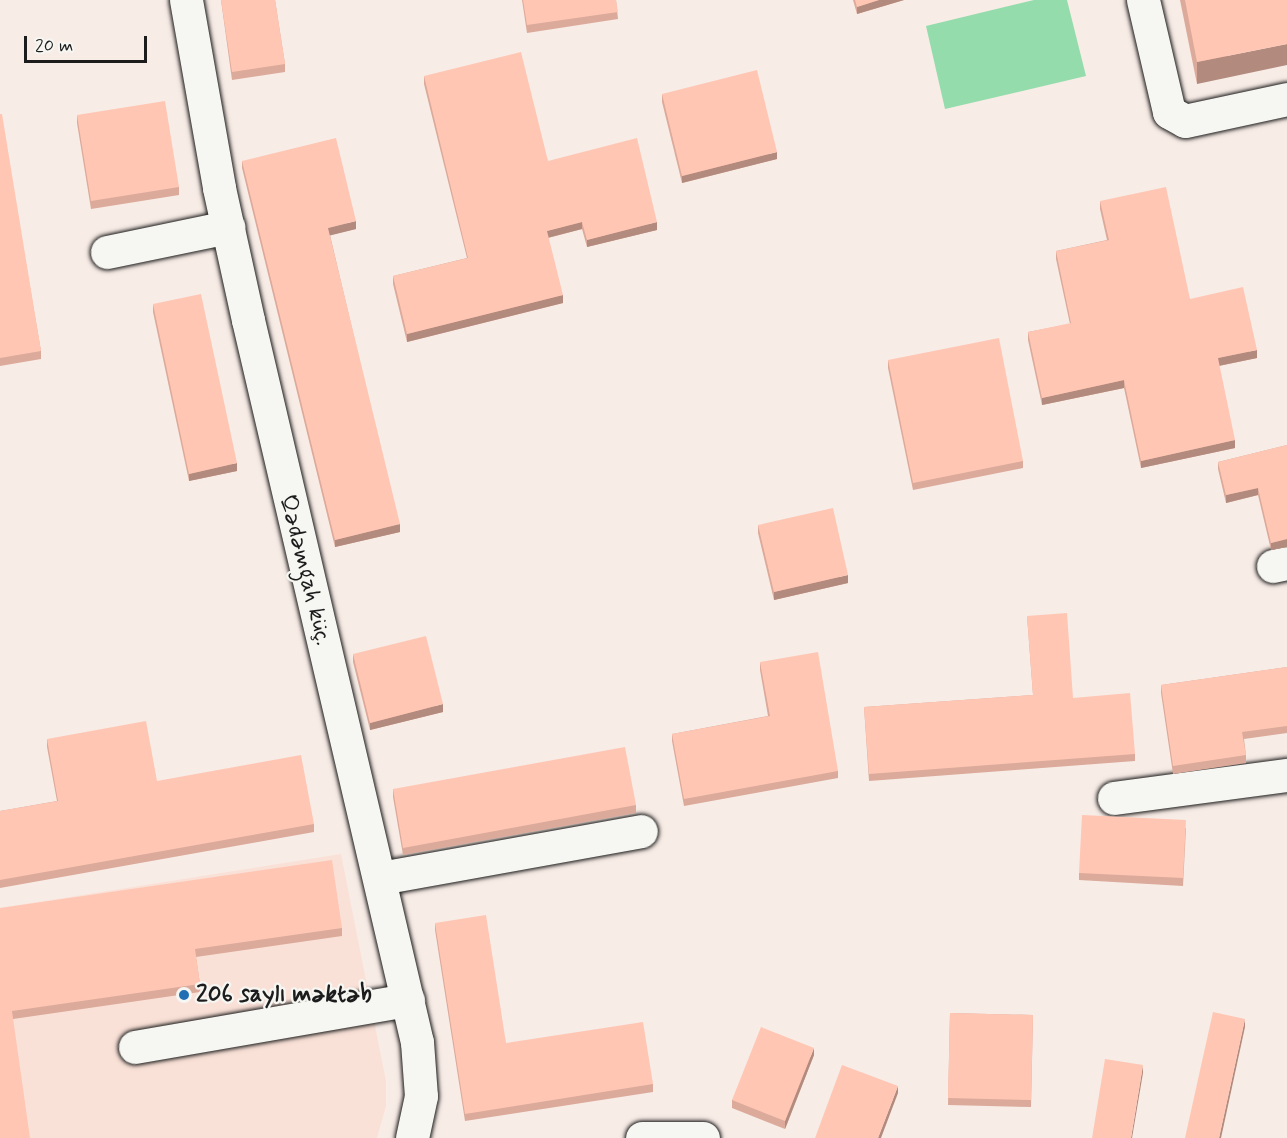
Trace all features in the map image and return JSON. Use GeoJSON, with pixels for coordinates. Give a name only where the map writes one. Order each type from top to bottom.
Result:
{"type":"FeatureCollection","features":[{"type":"Feature","properties":{"kind":"street","name":"Qədəmgah küç."},"geometry":{"type":"LineString","coordinates":[[186,0],[228,227],[284,483],[408,1000],[420,1067],[421,1096],[412,1138]]}},
{"type":"Feature","properties":{"kind":"street"},"geometry":{"type":"LineString","coordinates":[[1143,0],[1169,112],[1185,121],[1287,99]]}},
{"type":"Feature","properties":{"kind":"street"},"geometry":{"type":"LineString","coordinates":[[107,252],[228,227]]}},
{"type":"Feature","properties":{"kind":"street"},"geometry":{"type":"LineString","coordinates":[[1114,798],[1287,776]]}},
{"type":"Feature","properties":{"kind":"street"},"geometry":{"type":"LineString","coordinates":[[380,878],[641,831]]}},
{"type":"Feature","properties":{"kind":"street"},"geometry":{"type":"LineString","coordinates":[[135,1047],[408,1000]]}},
{"type":"Feature","properties":{"kind":"street"},"geometry":{"type":"LineString","coordinates":[[642,1138],[703,1138]]}},
{"type":"Feature","properties":{"kind":"shaded area","name":"206 saylı məktəb"},"geometry":{"type":"Polygon","coordinates":[[[341,854],[386,1081],[386,1106],[377,1138],[0,1138],[0,908],[341,854]]]}},
{"type":"Feature","properties":{"kind":"green space"},"geometry":{"type":"Polygon","coordinates":[[[1034,0],[1067,0],[1086,76],[945,109],[926,26],[1034,0]]]}},
{"type":"Feature","properties":{"kind":"building"},"geometry":{"type":"Polygon","coordinates":[[[221,0],[275,0],[285,64],[232,72],[221,0]]]}},
{"type":"Feature","properties":{"kind":"building"},"geometry":{"type":"Polygon","coordinates":[[[523,0],[616,0],[618,12],[527,25],[523,0]]]}},
{"type":"Feature","properties":{"kind":"building"},"geometry":{"type":"Polygon","coordinates":[[[855,0],[879,0],[857,7],[855,0]]]}},
{"type":"Feature","properties":{"kind":"building"},"geometry":{"type":"Polygon","coordinates":[[[1185,0],[1287,0],[1287,44],[1197,62],[1185,0]]]}},
{"type":"Feature","properties":{"kind":"building"},"geometry":{"type":"Polygon","coordinates":[[[521,52],[548,161],[637,138],[657,222],[587,240],[582,222],[547,231],[563,295],[407,334],[393,276],[468,258],[424,76],[521,52]]]}},
{"type":"Feature","properties":{"kind":"building"},"geometry":{"type":"Polygon","coordinates":[[[757,70],[777,152],[682,176],[662,94],[757,70]]]}},
{"type":"Feature","properties":{"kind":"building"},"geometry":{"type":"Polygon","coordinates":[[[165,101],[179,187],[91,201],[77,115],[165,101]]]}},
{"type":"Feature","properties":{"kind":"building"},"geometry":{"type":"Polygon","coordinates":[[[0,114],[2,114],[41,351],[0,358],[0,114]]]}},
{"type":"Feature","properties":{"kind":"building"},"geometry":{"type":"Polygon","coordinates":[[[336,138],[356,221],[328,228],[400,524],[335,540],[242,161],[336,138]]]}},
{"type":"Feature","properties":{"kind":"building"},"geometry":{"type":"Polygon","coordinates":[[[1166,187],[1190,299],[1243,287],[1257,350],[1218,358],[1235,440],[1141,461],[1124,380],[1042,398],[1028,332],[1071,323],[1056,251],[1109,240],[1100,201],[1166,187]]]}},
{"type":"Feature","properties":{"kind":"building"},"geometry":{"type":"Polygon","coordinates":[[[201,294],[237,463],[189,474],[153,304],[201,294]]]}},
{"type":"Feature","properties":{"kind":"building"},"geometry":{"type":"Polygon","coordinates":[[[999,338],[1023,461],[913,483],[888,360],[999,338]]]}},
{"type":"Feature","properties":{"kind":"building"},"geometry":{"type":"Polygon","coordinates":[[[1287,445],[1287,539],[1271,543],[1258,488],[1226,495],[1218,462],[1287,445]]]}},
{"type":"Feature","properties":{"kind":"building"},"geometry":{"type":"Polygon","coordinates":[[[833,508],[848,575],[774,592],[758,525],[833,508]]]}},
{"type":"Feature","properties":{"kind":"building"},"geometry":{"type":"Polygon","coordinates":[[[1067,613],[1073,698],[1130,693],[1135,754],[869,774],[864,707],[1033,695],[1027,616],[1067,613]]]}},
{"type":"Feature","properties":{"kind":"building"},"geometry":{"type":"Polygon","coordinates":[[[426,636],[443,704],[370,723],[353,654],[426,636]]]}},
{"type":"Feature","properties":{"kind":"building"},"geometry":{"type":"Polygon","coordinates":[[[818,652],[838,771],[684,799],[672,734],[770,716],[760,662],[818,652]]]}},
{"type":"Feature","properties":{"kind":"building"},"geometry":{"type":"Polygon","coordinates":[[[1287,667],[1287,726],[1242,732],[1246,755],[1173,766],[1161,685],[1287,667]]]}},
{"type":"Feature","properties":{"kind":"building"},"geometry":{"type":"Polygon","coordinates":[[[146,721],[157,781],[301,755],[314,824],[0,880],[0,811],[58,801],[47,739],[146,721]]]}},
{"type":"Feature","properties":{"kind":"building"},"geometry":{"type":"Polygon","coordinates":[[[625,747],[636,805],[403,848],[393,789],[625,747]]]}},
{"type":"Feature","properties":{"kind":"building"},"geometry":{"type":"Polygon","coordinates":[[[1082,815],[1186,820],[1183,878],[1079,873],[1082,815]]]}},
{"type":"Feature","properties":{"kind":"building"},"geometry":{"type":"Polygon","coordinates":[[[332,860],[342,928],[195,949],[200,984],[12,1011],[30,1138],[0,1138],[0,908],[332,860]]]}},
{"type":"Feature","properties":{"kind":"building"},"geometry":{"type":"Polygon","coordinates":[[[486,915],[506,1043],[643,1022],[653,1084],[465,1114],[435,923],[486,915]]]}},
{"type":"Feature","properties":{"kind":"building"},"geometry":{"type":"Polygon","coordinates":[[[1213,1012],[1245,1019],[1219,1138],[1185,1138],[1213,1012]]]}},
{"type":"Feature","properties":{"kind":"building"},"geometry":{"type":"Polygon","coordinates":[[[950,1013],[1033,1015],[1031,1100],[948,1098],[950,1013]]]}},
{"type":"Feature","properties":{"kind":"building"},"geometry":{"type":"Polygon","coordinates":[[[761,1027],[814,1048],[785,1121],[732,1100],[761,1027]]]}},
{"type":"Feature","properties":{"kind":"building"},"geometry":{"type":"Polygon","coordinates":[[[1105,1059],[1143,1065],[1131,1138],[1092,1138],[1105,1059]]]}},
{"type":"Feature","properties":{"kind":"building"},"geometry":{"type":"Polygon","coordinates":[[[842,1065],[898,1086],[878,1138],[815,1138],[842,1065]]]}},
{"type":"Feature","properties":{"kind":"place","name":"206 saylı məktəb"},"geometry":{"type":"Point","coordinates":[184,995]}}]}
